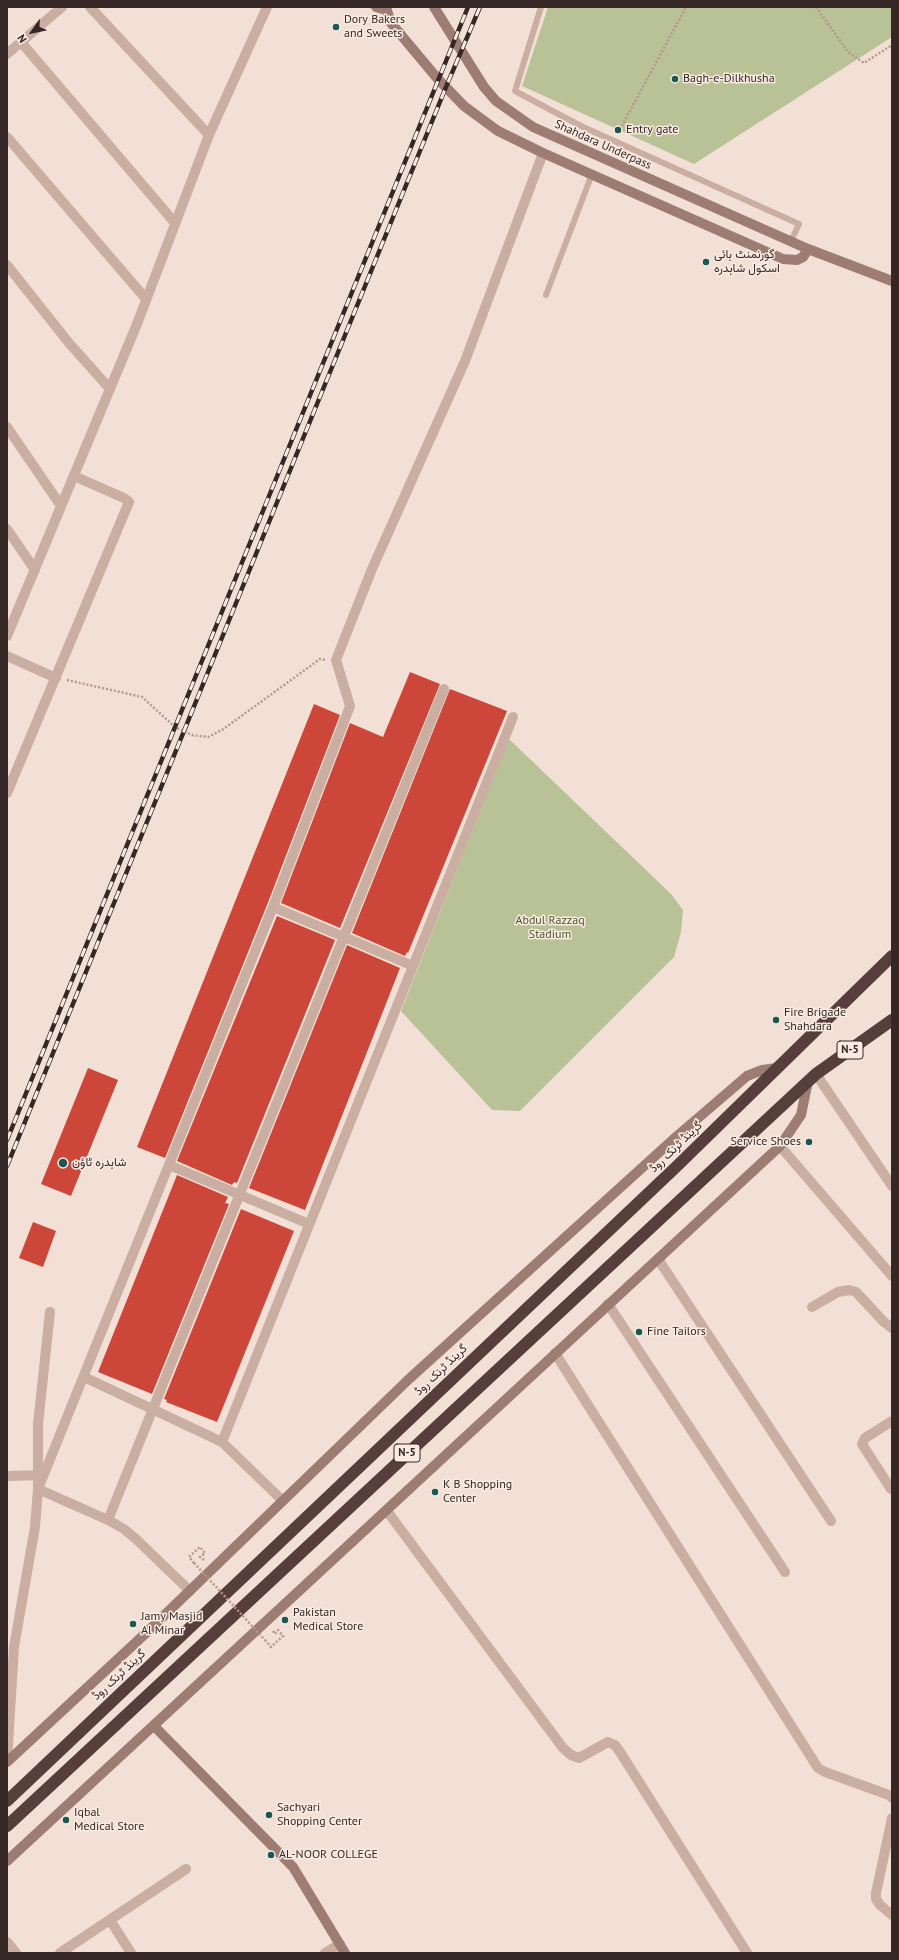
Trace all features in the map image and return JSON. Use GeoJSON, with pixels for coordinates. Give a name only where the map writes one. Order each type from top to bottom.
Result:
{"type":"FeatureCollection","features":[{"type":"Feature","properties":{"kind":"highway","name":"گرینڈ ٹرنک روڈ"},"geometry":{"type":"LineString","coordinates":[[7,1801],[653,1189],[892,956]]}},
{"type":"Feature","properties":{"kind":"highway","name":"N-5"},"geometry":{"type":"LineString","coordinates":[[7,1826],[812,1078],[892,1020]]}},
{"type":"Feature","properties":{"kind":"street"},"geometry":{"type":"LineString","coordinates":[[7,54],[62,7]]}},
{"type":"Feature","properties":{"kind":"street"},"geometry":{"type":"LineString","coordinates":[[90,7],[209,135]]}},
{"type":"Feature","properties":{"kind":"street"},"geometry":{"type":"LineString","coordinates":[[7,636],[110,389],[209,135],[267,7]]}},
{"type":"Feature","properties":{"kind":"street"},"geometry":{"type":"LineString","coordinates":[[376,7],[386,8],[391,23],[437,78],[464,106],[498,131],[543,153],[783,259],[797,260],[803,257],[808,248]]}},
{"type":"Feature","properties":{"kind":"street","name":"Shahdara Underpass"},"geometry":{"type":"LineString","coordinates":[[434,7],[484,87],[496,101],[533,127],[791,241],[892,281]]}},
{"type":"Feature","properties":{"kind":"street"},"geometry":{"type":"LineString","coordinates":[[21,42],[175,223]]}},
{"type":"Feature","properties":{"kind":"street"},"geometry":{"type":"LineString","coordinates":[[7,136],[146,299]]}},
{"type":"Feature","properties":{"kind":"street"},"geometry":{"type":"LineString","coordinates":[[7,1762],[14,1647],[35,1527],[38,1489],[41,1475],[84,1377],[273,906],[350,706],[336,660],[372,569],[465,361],[543,153]]}},
{"type":"Feature","properties":{"kind":"street"},"geometry":{"type":"LineString","coordinates":[[7,265],[69,343],[110,389]]}},
{"type":"Feature","properties":{"kind":"street"},"geometry":{"type":"LineString","coordinates":[[7,427],[61,506]]}},
{"type":"Feature","properties":{"kind":"street"},"geometry":{"type":"LineString","coordinates":[[7,793],[129,502],[124,498],[74,476]]}},
{"type":"Feature","properties":{"kind":"street"},"geometry":{"type":"LineString","coordinates":[[7,529],[35,570]]}},
{"type":"Feature","properties":{"kind":"street"},"geometry":{"type":"LineString","coordinates":[[7,656],[56,678]]}},
{"type":"Feature","properties":{"kind":"street"},"geometry":{"type":"LineString","coordinates":[[108,1520],[444,689]]}},
{"type":"Feature","properties":{"kind":"street"},"geometry":{"type":"LineString","coordinates":[[222,1442],[513,717]]}},
{"type":"Feature","properties":{"kind":"street"},"geometry":{"type":"LineString","coordinates":[[273,906],[413,966]]}},
{"type":"Feature","properties":{"kind":"street"},"geometry":{"type":"LineString","coordinates":[[7,1762],[190,1591],[409,1379],[676,1137],[747,1076],[762,1070],[777,1068]]}},
{"type":"Feature","properties":{"kind":"street"},"geometry":{"type":"LineString","coordinates":[[7,1861],[780,1146],[801,1115],[812,1078]]}},
{"type":"Feature","properties":{"kind":"street"},"geometry":{"type":"LineString","coordinates":[[812,1078],[892,1186]]}},
{"type":"Feature","properties":{"kind":"street"},"geometry":{"type":"LineString","coordinates":[[780,1146],[892,1276]]}},
{"type":"Feature","properties":{"kind":"street"},"geometry":{"type":"LineString","coordinates":[[168,1165],[309,1224]]}},
{"type":"Feature","properties":{"kind":"street"},"geometry":{"type":"LineString","coordinates":[[658,1258],[831,1521]]}},
{"type":"Feature","properties":{"kind":"street"},"geometry":{"type":"LineString","coordinates":[[812,1307],[838,1292],[848,1290],[856,1292],[884,1322],[892,1328]]}},
{"type":"Feature","properties":{"kind":"street"},"geometry":{"type":"LineString","coordinates":[[608,1304],[785,1572]]}},
{"type":"Feature","properties":{"kind":"street"},"geometry":{"type":"LineString","coordinates":[[41,1475],[38,1424],[50,1312]]}},
{"type":"Feature","properties":{"kind":"street"},"geometry":{"type":"LineString","coordinates":[[555,1353],[818,1768],[825,1772],[888,1795],[892,1798]]}},
{"type":"Feature","properties":{"kind":"street"},"geometry":{"type":"LineString","coordinates":[[84,1377],[222,1442],[283,1501]]}},
{"type":"Feature","properties":{"kind":"street"},"geometry":{"type":"LineString","coordinates":[[891,1489],[862,1444],[865,1438],[892,1421]]}},
{"type":"Feature","properties":{"kind":"street"},"geometry":{"type":"LineString","coordinates":[[7,1476],[41,1475]]}},
{"type":"Feature","properties":{"kind":"street"},"geometry":{"type":"LineString","coordinates":[[38,1489],[108,1520],[136,1539],[190,1591]]}},
{"type":"Feature","properties":{"kind":"street"},"geometry":{"type":"LineString","coordinates":[[386,1511],[563,1748],[571,1755],[579,1758],[608,1742],[615,1746],[620,1752],[747,1953]]}},
{"type":"Feature","properties":{"kind":"street"},"geometry":{"type":"LineString","coordinates":[[154,1726],[293,1867],[345,1953]]}},
{"type":"Feature","properties":{"kind":"street"},"geometry":{"type":"LineString","coordinates":[[889,1910],[876,1899],[876,1893],[892,1818]]}},
{"type":"Feature","properties":{"kind":"street"},"geometry":{"type":"LineString","coordinates":[[60,1953],[186,1868]]}},
{"type":"Feature","properties":{"kind":"street"},"geometry":{"type":"LineString","coordinates":[[110,1920],[131,1953]]}},
{"type":"Feature","properties":{"kind":"street"},"geometry":{"type":"LineString","coordinates":[[7,1942],[16,1953]]}},
{"type":"Feature","properties":{"kind":"street"},"geometry":{"type":"LineString","coordinates":[[325,1953],[340,1944]]}},
{"type":"Feature","properties":{"kind":"lane"},"geometry":{"type":"LineString","coordinates":[[541,7],[515,91],[581,126],[799,224],[791,241]]}},
{"type":"Feature","properties":{"kind":"lane"},"geometry":{"type":"LineString","coordinates":[[546,295],[592,174]]}},
{"type":"Feature","properties":{"kind":"path"},"geometry":{"type":"LineString","coordinates":[[615,141],[686,7]]}},
{"type":"Feature","properties":{"kind":"path"},"geometry":{"type":"LineString","coordinates":[[816,7],[848,52],[864,63],[892,45]]}},
{"type":"Feature","properties":{"kind":"path"},"geometry":{"type":"LineString","coordinates":[[56,678],[142,697],[175,727],[192,735],[208,737],[222,730],[320,660],[336,660]]}},
{"type":"Feature","properties":{"kind":"path"},"geometry":{"type":"LineString","coordinates":[[200,1557],[205,1553],[200,1547],[189,1557],[271,1647],[283,1636],[278,1630],[275,1634]]}},
{"type":"Feature","properties":{"kind":"green space","name":"Bagh-e-Dilkhusha"},"geometry":{"type":"Polygon","coordinates":[[[548,7],[892,7],[892,37],[694,164],[522,86],[548,7]]]}},
{"type":"Feature","properties":{"kind":"green space","name":"Abdul Razzaq Stadium"},"geometry":{"type":"Polygon","coordinates":[[[509,739],[671,894],[683,910],[681,932],[674,957],[520,1111],[492,1110],[401,1011],[509,739]]]}},
{"type":"Feature","properties":{"kind":"building"},"geometry":{"type":"Polygon","coordinates":[[[410,672],[440,684],[340,928],[281,903],[350,723],[383,737],[410,672]]]}},
{"type":"Feature","properties":{"kind":"building"},"geometry":{"type":"Polygon","coordinates":[[[450,689],[507,711],[408,953],[407,952],[405,956],[352,933],[450,689]]]}},
{"type":"Feature","properties":{"kind":"building"},"geometry":{"type":"Polygon","coordinates":[[[314,704],[340,715],[267,905],[165,1158],[137,1147],[314,704]]]}},
{"type":"Feature","properties":{"kind":"building"},"geometry":{"type":"Polygon","coordinates":[[[277,916],[335,940],[237,1183],[234,1182],[232,1185],[177,1161],[277,916]]]}},
{"type":"Feature","properties":{"kind":"building"},"geometry":{"type":"Polygon","coordinates":[[[347,945],[400,968],[305,1210],[249,1188],[347,945]]]}},
{"type":"Feature","properties":{"kind":"building"},"geometry":{"type":"Polygon","coordinates":[[[88,1068],[118,1080],[71,1196],[41,1184],[88,1068]]]}},
{"type":"Feature","properties":{"kind":"building"},"geometry":{"type":"Polygon","coordinates":[[[177,1175],[228,1197],[225,1203],[229,1204],[152,1394],[98,1372],[177,1175]]]}},
{"type":"Feature","properties":{"kind":"building"},"geometry":{"type":"Polygon","coordinates":[[[241,1209],[294,1231],[217,1422],[166,1402],[167,1400],[164,1399],[241,1209]]]}},
{"type":"Feature","properties":{"kind":"building"},"geometry":{"type":"Polygon","coordinates":[[[33,1222],[56,1231],[43,1267],[19,1258],[33,1222]]]}},
{"type":"Feature","properties":{"kind":"railway"},"geometry":{"type":"LineString","coordinates":[[7,1140],[468,7]]}},
{"type":"Feature","properties":{"kind":"railway"},"geometry":{"type":"LineString","coordinates":[[7,1166],[446,87],[480,7]]}},
{"type":"Feature","properties":{"kind":"place","name":"Dory Bakers and Sweets"},"geometry":{"type":"Point","coordinates":[336,27]}},
{"type":"Feature","properties":{"kind":"place","name":"Bagh-e-Dilkhusha"},"geometry":{"type":"Point","coordinates":[675,79]}},
{"type":"Feature","properties":{"kind":"place","name":"Entry gate"},"geometry":{"type":"Point","coordinates":[618,130]}},
{"type":"Feature","properties":{"kind":"place","name":"گورنمنٹ ہائی اسکول شاہدرہ"},"geometry":{"type":"Point","coordinates":[706,262]}},
{"type":"Feature","properties":{"kind":"place","name":"Fire Brigade Shahdara"},"geometry":{"type":"Point","coordinates":[776,1020]}},
{"type":"Feature","properties":{"kind":"place","name":"Service Shoes"},"geometry":{"type":"Point","coordinates":[809,1142]}},
{"type":"Feature","properties":{"kind":"place","name":"شاہدرہ ٹاؤن"},"geometry":{"type":"Point","coordinates":[63,1163]}},
{"type":"Feature","properties":{"kind":"place","name":"Fine Tailors"},"geometry":{"type":"Point","coordinates":[639,1332]}},
{"type":"Feature","properties":{"kind":"place","name":"K B Shopping Center"},"geometry":{"type":"Point","coordinates":[435,1492]}},
{"type":"Feature","properties":{"kind":"place","name":"Pakistan Medical Store"},"geometry":{"type":"Point","coordinates":[285,1620]}},
{"type":"Feature","properties":{"kind":"place","name":"Jamy Masjid Al Minar"},"geometry":{"type":"Point","coordinates":[133,1624]}},
{"type":"Feature","properties":{"kind":"place","name":"Sachyari Shopping Center"},"geometry":{"type":"Point","coordinates":[269,1815]}},
{"type":"Feature","properties":{"kind":"place","name":"Iqbal Medical Store"},"geometry":{"type":"Point","coordinates":[66,1820]}},
{"type":"Feature","properties":{"kind":"place","name":"AL-NOOR COLLEGE"},"geometry":{"type":"Point","coordinates":[271,1855]}}]}
